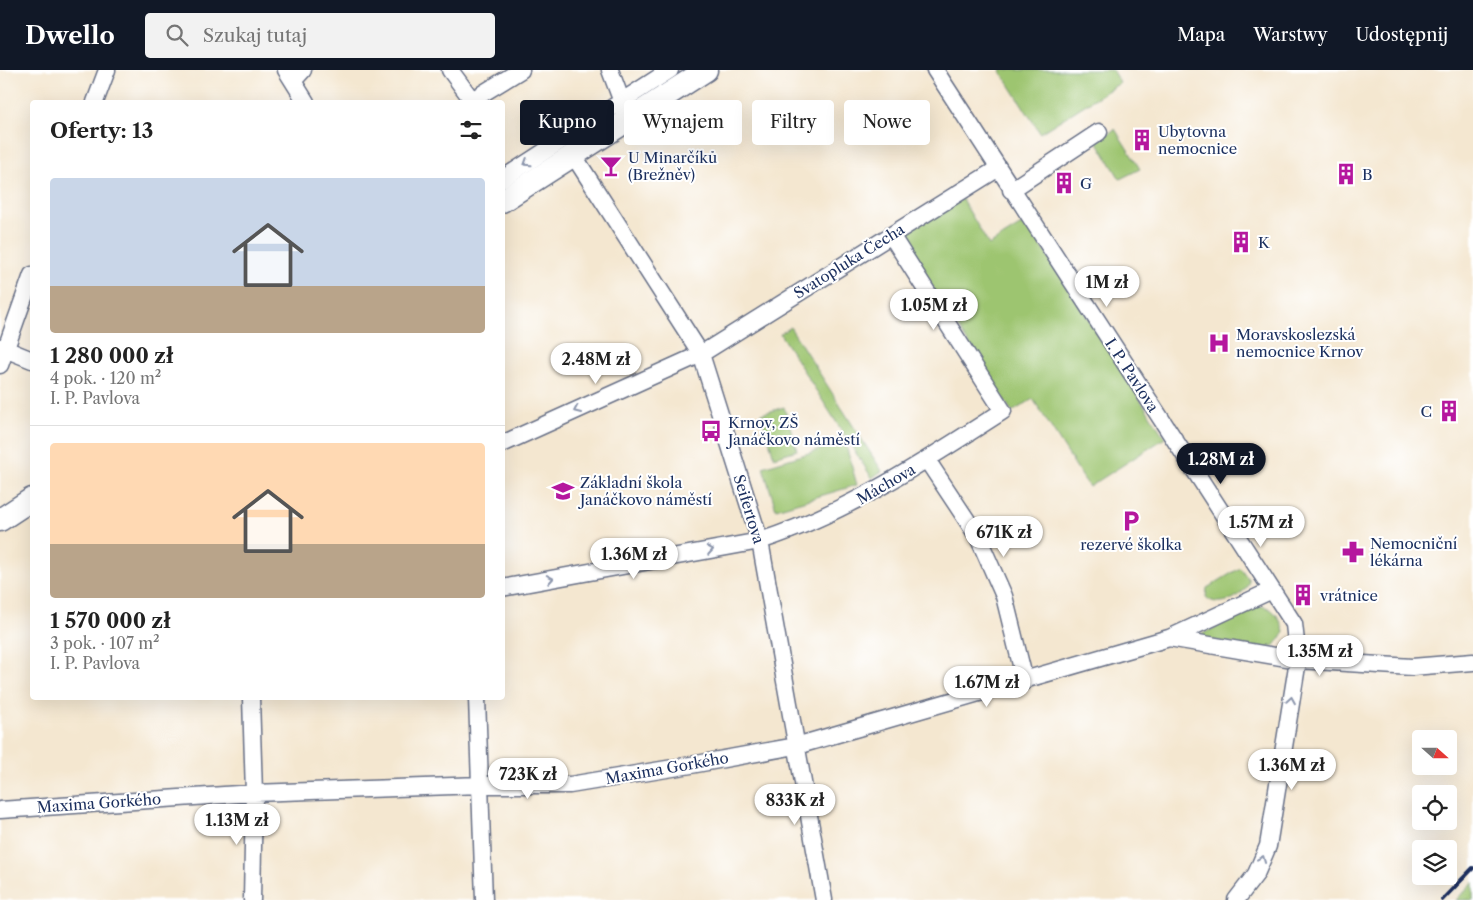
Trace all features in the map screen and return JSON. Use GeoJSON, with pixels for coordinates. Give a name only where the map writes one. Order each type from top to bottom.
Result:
{"type":"FeatureCollection","features":[{"type":"Feature","properties":{"kind":"main road"},"geometry":{"type":"LineString","coordinates":[[646,100],[706,70]]}},
{"type":"Feature","properties":{"kind":"main road"},"geometry":{"type":"LineString","coordinates":[[505,199],[574,156],[624,112]]}},
{"type":"Feature","properties":{"kind":"main road"},"geometry":{"type":"LineString","coordinates":[[0,520],[30,500]]}},
{"type":"Feature","properties":{"kind":"street"},"geometry":{"type":"LineString","coordinates":[[96,100],[107,70]]}},
{"type":"Feature","properties":{"kind":"street"},"geometry":{"type":"LineString","coordinates":[[450,70],[472,100],[521,70]]}},
{"type":"Feature","properties":{"kind":"street"},"geometry":{"type":"LineString","coordinates":[[610,70],[624,105]]}},
{"type":"Feature","properties":{"kind":"street"},"geometry":{"type":"LineString","coordinates":[[637,100],[670,70]]}},
{"type":"Feature","properties":{"kind":"street","name":"I. P. Pavlova"},"geometry":{"type":"LineString","coordinates":[[935,70],[1270,591],[1294,624],[1298,660],[1268,846],[1256,874],[1236,900]]}},
{"type":"Feature","properties":{"kind":"street"},"geometry":{"type":"LineString","coordinates":[[294,74],[305,100]]}},
{"type":"Feature","properties":{"kind":"street"},"geometry":{"type":"LineString","coordinates":[[505,177],[624,111]]}},
{"type":"Feature","properties":{"kind":"street"},"geometry":{"type":"LineString","coordinates":[[1011,190],[1099,132]]}},
{"type":"Feature","properties":{"kind":"street","name":"Seifertova"},"geometry":{"type":"LineString","coordinates":[[574,156],[701,354],[760,541],[824,900]]}},
{"type":"Feature","properties":{"kind":"street","name":"Svatopluka Čecha"},"geometry":{"type":"LineString","coordinates":[[505,443],[701,354],[997,169]]}},
{"type":"Feature","properties":{"kind":"street","name":"Máchova"},"geometry":{"type":"LineString","coordinates":[[505,587],[760,541],[798,529],[857,501],[927,460],[1003,411],[891,235]]}},
{"type":"Feature","properties":{"kind":"street"},"geometry":{"type":"LineString","coordinates":[[0,365],[3,348],[30,280]]}},
{"type":"Feature","properties":{"kind":"street"},"geometry":{"type":"LineString","coordinates":[[3,348],[30,359]]}},
{"type":"Feature","properties":{"kind":"street"},"geometry":{"type":"LineString","coordinates":[[927,460],[978,537],[1001,588],[1026,681]]}},
{"type":"Feature","properties":{"kind":"street","name":"Maxima Gorkého"},"geometry":{"type":"LineString","coordinates":[[0,810],[254,793],[482,785],[570,785],[796,746],[1026,681],[1169,638],[1270,591]]}},
{"type":"Feature","properties":{"kind":"street","name":"Maxima Gorkého"},"geometry":{"type":"LineString","coordinates":[[1169,638],[1298,660],[1412,667],[1473,662]]}},
{"type":"Feature","properties":{"kind":"street"},"geometry":{"type":"LineString","coordinates":[[251,700],[254,793],[252,900]]}},
{"type":"Feature","properties":{"kind":"street"},"geometry":{"type":"LineString","coordinates":[[477,700],[482,785],[484,900]]}},
{"type":"Feature","properties":{"kind":"green space"},"geometry":{"type":"Polygon","coordinates":[[[1000,70],[1112,70],[1120,83],[1040,133],[1000,70]]]}},
{"type":"Feature","properties":{"kind":"green space"},"geometry":{"type":"Polygon","coordinates":[[[1115,129],[1140,169],[1120,179],[1097,141],[1115,129]]]}},
{"type":"Feature","properties":{"kind":"green space"},"geometry":{"type":"Polygon","coordinates":[[[962,199],[989,245],[1026,222],[1165,438],[1089,487],[1033,399],[1012,412],[902,239],[903,232],[962,199]]]}},
{"type":"Feature","properties":{"kind":"green space"},"geometry":{"type":"Polygon","coordinates":[[[790,327],[882,471],[872,478],[780,334],[790,327]]]}},
{"type":"Feature","properties":{"kind":"green space"},"geometry":{"type":"Polygon","coordinates":[[[784,407],[797,450],[774,457],[761,414],[784,407]]]}},
{"type":"Feature","properties":{"kind":"green space"},"geometry":{"type":"Polygon","coordinates":[[[845,442],[857,485],[776,509],[763,467],[845,442]]]}},
{"type":"Feature","properties":{"kind":"green space"},"geometry":{"type":"Polygon","coordinates":[[[1240,568],[1249,580],[1247,586],[1238,596],[1224,602],[1211,601],[1206,597],[1207,588],[1240,568]]]}},
{"type":"Feature","properties":{"kind":"green space"},"geometry":{"type":"Polygon","coordinates":[[[1258,606],[1268,608],[1276,614],[1284,632],[1272,646],[1266,649],[1199,638],[1200,635],[1258,606]]]}},
{"type":"Feature","properties":{"kind":"green space"},"geometry":{"type":"Polygon","coordinates":[[[1473,882],[1473,900],[1456,900],[1473,882]]]}},
{"type":"Feature","properties":{"kind":"railway"},"geometry":{"type":"LineString","coordinates":[[1442,900],[1473,868]]}},
{"type":"Feature","properties":{"kind":"place","name":"Ubytovna nemocnice"},"geometry":{"type":"Point","coordinates":[1142,140]}},
{"type":"Feature","properties":{"kind":"place","name":"U Minarčíků (Brežněv)"},"geometry":{"type":"Point","coordinates":[611,166]}},
{"type":"Feature","properties":{"kind":"place","name":"B"},"geometry":{"type":"Point","coordinates":[1346,174]}},
{"type":"Feature","properties":{"kind":"place","name":"G"},"geometry":{"type":"Point","coordinates":[1064,183]}},
{"type":"Feature","properties":{"kind":"place","name":"K"},"geometry":{"type":"Point","coordinates":[1241,242]}},
{"type":"Feature","properties":{"kind":"place","name":"Moravskoslezská nemocnice Krnov"},"geometry":{"type":"Point","coordinates":[1219,343]}},
{"type":"Feature","properties":{"kind":"place","name":"C"},"geometry":{"type":"Point","coordinates":[1449,411]}},
{"type":"Feature","properties":{"kind":"place","name":"Krnov, ZŠ Janáčkovo náměstí"},"geometry":{"type":"Point","coordinates":[711,431]}},
{"type":"Feature","properties":{"kind":"place","name":"Základní škola Janáčkovo náměstí"},"geometry":{"type":"Point","coordinates":[563,491]}},
{"type":"Feature","properties":{"kind":"place","name":"rezervé školka"},"geometry":{"type":"Point","coordinates":[1131,521]}},
{"type":"Feature","properties":{"kind":"place","name":"Nemocniční lékárna"},"geometry":{"type":"Point","coordinates":[1353,552]}},
{"type":"Feature","properties":{"kind":"place","name":"vrátnice"},"geometry":{"type":"Point","coordinates":[1303,595]}}]}
